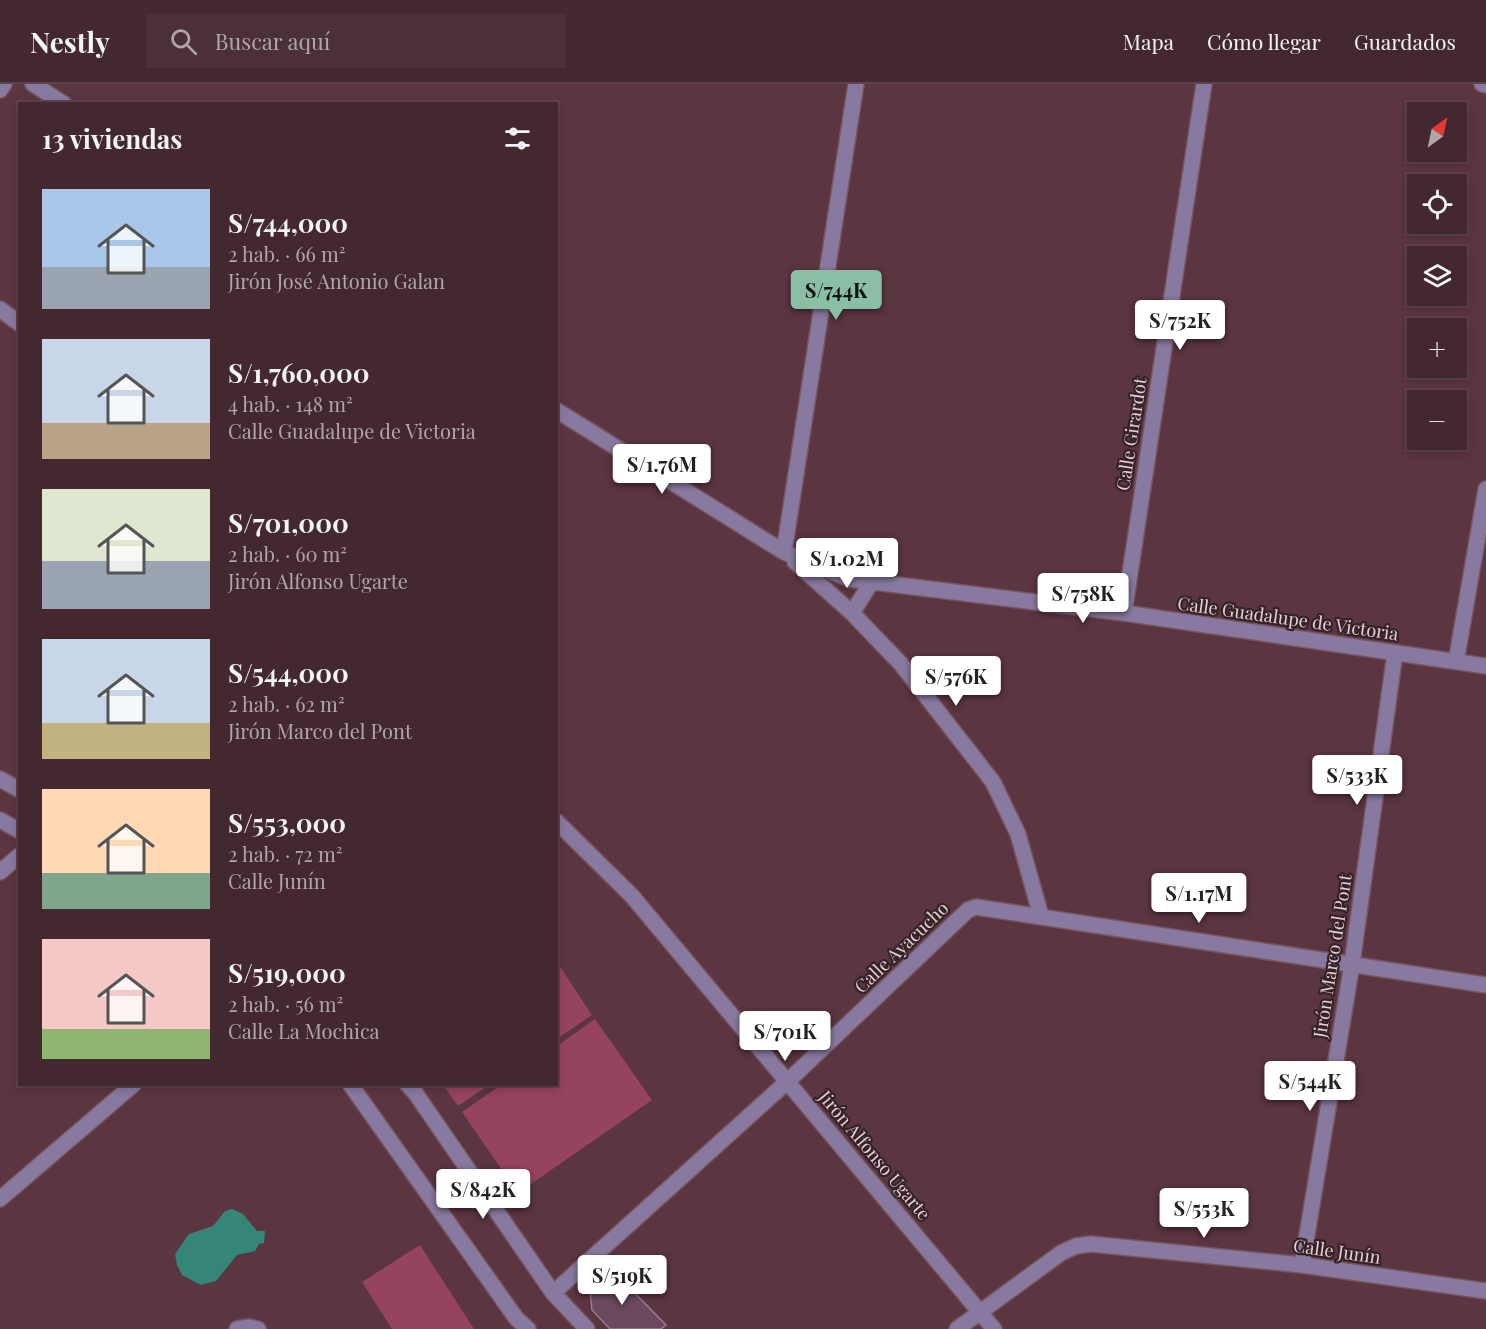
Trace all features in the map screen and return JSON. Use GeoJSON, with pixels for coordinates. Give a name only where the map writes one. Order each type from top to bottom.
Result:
{"type":"FeatureCollection","features":[{"type":"Feature","properties":{"kind":"street"},"geometry":{"type":"LineString","coordinates":[[0,90],[4,84]]}},
{"type":"Feature","properties":{"kind":"street"},"geometry":{"type":"LineString","coordinates":[[33,84],[61,102]]}},
{"type":"Feature","properties":{"kind":"street"},"geometry":{"type":"LineString","coordinates":[[856,84],[784,552],[852,614],[901,664],[993,782],[1018,834],[1041,916]]}},
{"type":"Feature","properties":{"kind":"street","name":"Calle Girardot"},"geometry":{"type":"LineString","coordinates":[[1124,613],[1204,84]]}},
{"type":"Feature","properties":{"kind":"street"},"geometry":{"type":"LineString","coordinates":[[0,309],[18,322]]}},
{"type":"Feature","properties":{"kind":"street","name":"Calle Guadalupe de Victoria"},"geometry":{"type":"LineString","coordinates":[[558,411],[784,552],[827,572],[871,583],[1124,613],[1486,666]]}},
{"type":"Feature","properties":{"kind":"street"},"geometry":{"type":"LineString","coordinates":[[1456,662],[1486,489]]}},
{"type":"Feature","properties":{"kind":"street"},"geometry":{"type":"LineString","coordinates":[[852,614],[871,583]]}},
{"type":"Feature","properties":{"kind":"street","name":"Jirón Marco del Pont"},"geometry":{"type":"LineString","coordinates":[[1302,1265],[1352,964],[1395,653]]}},
{"type":"Feature","properties":{"kind":"street"},"geometry":{"type":"LineString","coordinates":[[0,779],[18,789]]}},
{"type":"Feature","properties":{"kind":"street"},"geometry":{"type":"LineString","coordinates":[[0,820],[18,830]]}},
{"type":"Feature","properties":{"kind":"street","name":"Jirón Alfonso Ugarte"},"geometry":{"type":"LineString","coordinates":[[558,823],[632,896],[994,1329]]}},
{"type":"Feature","properties":{"kind":"street"},"geometry":{"type":"LineString","coordinates":[[0,872],[18,857]]}},
{"type":"Feature","properties":{"kind":"street","name":"Calle Ayacucho"},"geometry":{"type":"LineString","coordinates":[[553,1293],[788,1081],[968,910],[982,907],[1486,985]]}},
{"type":"Feature","properties":{"kind":"street"},"geometry":{"type":"LineString","coordinates":[[0,1199],[132,1086]]}},
{"type":"Feature","properties":{"kind":"street"},"geometry":{"type":"LineString","coordinates":[[351,1086],[516,1318],[528,1329]]}},
{"type":"Feature","properties":{"kind":"street"},"geometry":{"type":"LineString","coordinates":[[409,1086],[553,1293],[587,1329]]}},
{"type":"Feature","properties":{"kind":"street","name":"Calle Junín"},"geometry":{"type":"LineString","coordinates":[[957,1329],[1061,1253],[1076,1246],[1091,1244],[1302,1265],[1486,1291]]}},
{"type":"Feature","properties":{"kind":"street"},"geometry":{"type":"LineString","coordinates":[[237,1329],[249,1327],[258,1329]]}},
{"type":"Feature","properties":{"kind":"shaded area"},"geometry":{"type":"Polygon","coordinates":[[[558,964],[592,1015],[558,1038],[558,964]]]}},
{"type":"Feature","properties":{"kind":"shaded area"},"geometry":{"type":"Polygon","coordinates":[[[595,1019],[652,1100],[518,1193],[462,1112],[500,1086],[558,1086],[558,1045],[595,1019]]]}},
{"type":"Feature","properties":{"kind":"shaded area"},"geometry":{"type":"Polygon","coordinates":[[[444,1086],[488,1086],[458,1106],[444,1086]]]}},
{"type":"Feature","properties":{"kind":"shaded area"},"geometry":{"type":"Polygon","coordinates":[[[232,1209],[243,1214],[257,1231],[265,1231],[264,1243],[259,1244],[255,1251],[237,1255],[216,1281],[201,1285],[182,1275],[175,1254],[189,1234],[213,1226],[225,1211],[232,1209]]]}},
{"type":"Feature","properties":{"kind":"shaded area"},"geometry":{"type":"Polygon","coordinates":[[[420,1245],[474,1329],[392,1329],[362,1282],[420,1245]]]}},
{"type":"Feature","properties":{"kind":"building"},"geometry":{"type":"Polygon","coordinates":[[[612,1270],[666,1325],[661,1329],[610,1329],[592,1310],[590,1291],[612,1270]]]}}]}
